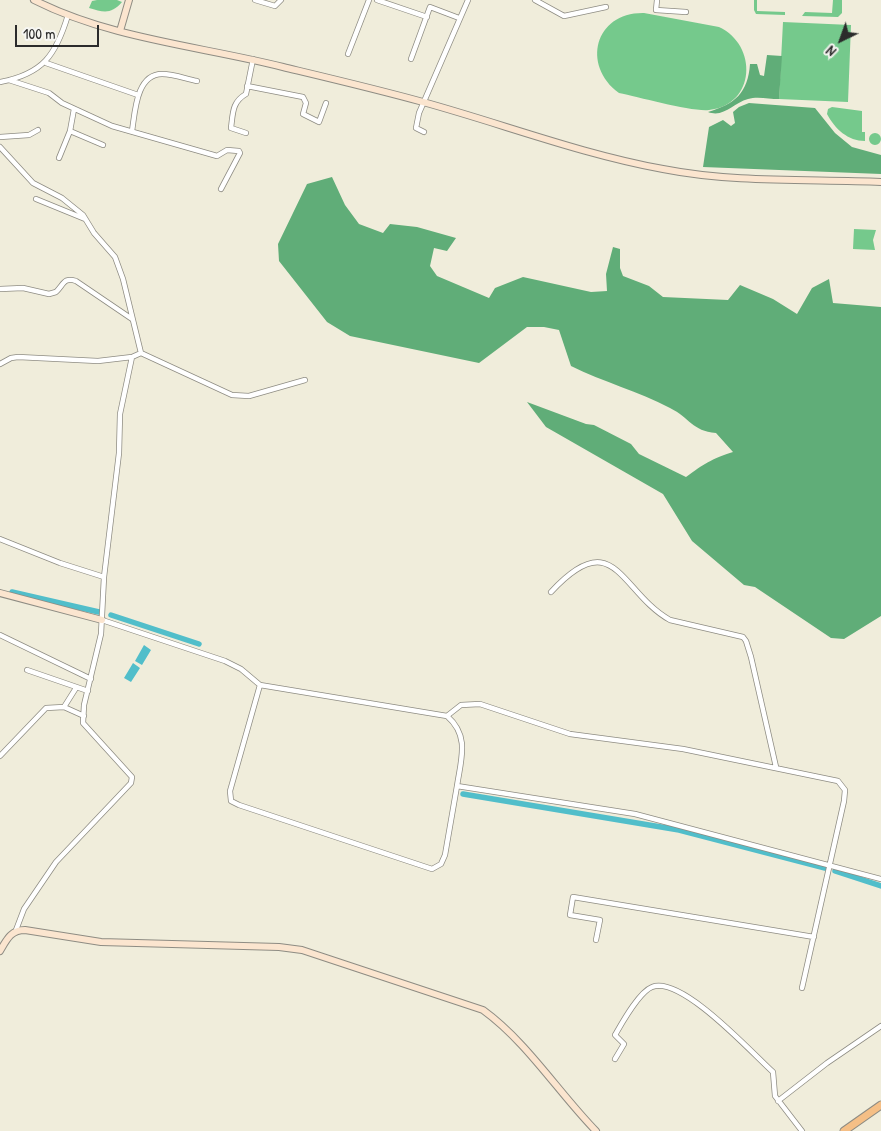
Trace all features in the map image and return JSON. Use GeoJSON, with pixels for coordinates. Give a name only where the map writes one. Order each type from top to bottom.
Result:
{"type":"FeatureCollection","features":[{"type":"Feature","properties":{"kind":"main road"},"geometry":{"type":"LineString","coordinates":[[34,0],[68,15],[120,31],[253,59],[423,102],[545,139],[662,169],[714,176],[881,182]]}},
{"type":"Feature","properties":{"kind":"main road"},"geometry":{"type":"LineString","coordinates":[[120,31],[129,0]]}},
{"type":"Feature","properties":{"kind":"main road"},"geometry":{"type":"LineString","coordinates":[[0,594],[102,620]]}},
{"type":"Feature","properties":{"kind":"main road"},"geometry":{"type":"LineString","coordinates":[[0,950],[16,930],[101,942],[292,948],[472,1005],[495,1019],[596,1131]]}},
{"type":"Feature","properties":{"kind":"main road"},"geometry":{"type":"LineString","coordinates":[[844,1131],[881,1105]]}},
{"type":"Feature","properties":{"kind":"street"},"geometry":{"type":"LineString","coordinates":[[255,0],[275,6],[282,0]]}},
{"type":"Feature","properties":{"kind":"street"},"geometry":{"type":"LineString","coordinates":[[348,54],[369,0]]}},
{"type":"Feature","properties":{"kind":"street"},"geometry":{"type":"LineString","coordinates":[[377,0],[426,17]]}},
{"type":"Feature","properties":{"kind":"street"},"geometry":{"type":"LineString","coordinates":[[424,132],[416,128],[423,102],[468,0]]}},
{"type":"Feature","properties":{"kind":"street"},"geometry":{"type":"LineString","coordinates":[[535,0],[564,16],[606,7]]}},
{"type":"Feature","properties":{"kind":"street"},"geometry":{"type":"LineString","coordinates":[[657,0],[656,10],[686,12]]}},
{"type":"Feature","properties":{"kind":"street"},"geometry":{"type":"LineString","coordinates":[[411,59],[430,7],[459,18]]}},
{"type":"Feature","properties":{"kind":"street"},"geometry":{"type":"LineString","coordinates":[[0,82],[30,72],[46,63],[62,36],[68,15]]}},
{"type":"Feature","properties":{"kind":"street"},"geometry":{"type":"LineString","coordinates":[[246,133],[231,128],[237,99],[246,94],[253,59]]}},
{"type":"Feature","properties":{"kind":"street"},"geometry":{"type":"LineString","coordinates":[[46,63],[138,95]]}},
{"type":"Feature","properties":{"kind":"street"},"geometry":{"type":"LineString","coordinates":[[132,131],[139,90],[149,78],[160,74],[197,81]]}},
{"type":"Feature","properties":{"kind":"street"},"geometry":{"type":"LineString","coordinates":[[9,80],[49,92],[74,109],[112,126],[217,156],[227,150],[239,151],[236,163],[221,189]]}},
{"type":"Feature","properties":{"kind":"street"},"geometry":{"type":"LineString","coordinates":[[247,86],[303,97],[306,103],[303,114],[319,122],[326,103]]}},
{"type":"Feature","properties":{"kind":"street"},"geometry":{"type":"LineString","coordinates":[[59,158],[70,131],[74,109]]}},
{"type":"Feature","properties":{"kind":"street"},"geometry":{"type":"LineString","coordinates":[[0,137],[29,135],[38,130]]}},
{"type":"Feature","properties":{"kind":"street"},"geometry":{"type":"LineString","coordinates":[[70,131],[103,145]]}},
{"type":"Feature","properties":{"kind":"street"},"geometry":{"type":"LineString","coordinates":[[0,147],[34,183],[62,198],[86,220],[114,257],[123,279],[141,353]]}},
{"type":"Feature","properties":{"kind":"street"},"geometry":{"type":"LineString","coordinates":[[36,199],[86,220]]}},
{"type":"Feature","properties":{"kind":"street"},"geometry":{"type":"LineString","coordinates":[[0,289],[23,288],[49,294],[56,292],[65,280],[76,280],[132,319]]}},
{"type":"Feature","properties":{"kind":"street"},"geometry":{"type":"LineString","coordinates":[[0,364],[11,358],[18,357],[98,361],[132,357],[141,353],[232,395],[249,396],[305,380]]}},
{"type":"Feature","properties":{"kind":"street"},"geometry":{"type":"LineString","coordinates":[[16,930],[24,909],[56,862],[131,783],[132,777],[83,723],[101,634],[104,577],[119,453],[120,414],[132,357]]}},
{"type":"Feature","properties":{"kind":"street"},"geometry":{"type":"LineString","coordinates":[[0,539],[60,563],[104,577]]}},
{"type":"Feature","properties":{"kind":"street"},"geometry":{"type":"LineString","coordinates":[[551,592],[575,570],[588,563],[600,562],[616,569],[655,609],[670,620],[743,637],[748,649],[776,768]]}},
{"type":"Feature","properties":{"kind":"street"},"geometry":{"type":"LineString","coordinates":[[102,620],[224,661],[242,669],[260,685],[447,716],[458,728],[463,744],[445,855],[441,864],[432,869],[239,806],[231,801],[230,791],[260,685]]}},
{"type":"Feature","properties":{"kind":"street"},"geometry":{"type":"LineString","coordinates":[[0,635],[91,679]]}},
{"type":"Feature","properties":{"kind":"street"},"geometry":{"type":"LineString","coordinates":[[27,670],[88,691]]}},
{"type":"Feature","properties":{"kind":"street"},"geometry":{"type":"LineString","coordinates":[[64,707],[76,688]]}},
{"type":"Feature","properties":{"kind":"street"},"geometry":{"type":"LineString","coordinates":[[447,716],[461,705],[480,704],[570,734],[682,749],[830,778],[842,785],[846,790],[844,801],[802,988]]}},
{"type":"Feature","properties":{"kind":"street"},"geometry":{"type":"LineString","coordinates":[[0,756],[46,708],[64,707],[84,716]]}},
{"type":"Feature","properties":{"kind":"street"},"geometry":{"type":"LineString","coordinates":[[457,786],[635,814],[831,864],[881,879]]}},
{"type":"Feature","properties":{"kind":"street"},"geometry":{"type":"LineString","coordinates":[[596,940],[600,920],[570,915],[572,897],[814,937]]}},
{"type":"Feature","properties":{"kind":"street"},"geometry":{"type":"LineString","coordinates":[[615,1059],[624,1044],[615,1035],[644,991],[656,986],[674,988],[695,1000],[773,1072],[774,1091],[778,1101],[802,1131]]}},
{"type":"Feature","properties":{"kind":"street"},"geometry":{"type":"LineString","coordinates":[[778,1101],[827,1063],[881,1026]]}},
{"type":"Feature","properties":{"kind":"green space"},"geometry":{"type":"Polygon","coordinates":[[[117,0],[122,2],[110,11],[99,11],[89,8],[92,1],[117,0]]]}},
{"type":"Feature","properties":{"kind":"green space"},"geometry":{"type":"Polygon","coordinates":[[[754,0],[757,0],[757,11],[785,12],[785,15],[756,14],[754,0]]]}},
{"type":"Feature","properties":{"kind":"green space"},"geometry":{"type":"Polygon","coordinates":[[[833,0],[842,0],[842,13],[838,17],[802,16],[805,12],[832,13],[833,0]]]}},
{"type":"Feature","properties":{"kind":"green space"},"geometry":{"type":"Polygon","coordinates":[[[644,13],[719,27],[732,36],[740,47],[745,60],[746,73],[743,86],[736,97],[725,106],[701,110],[678,107],[619,93],[607,81],[600,69],[597,55],[599,42],[605,30],[614,21],[627,15],[644,13]]]}},
{"type":"Feature","properties":{"kind":"green space"},"geometry":{"type":"Polygon","coordinates":[[[783,22],[851,25],[848,102],[779,99],[783,22]]]}},
{"type":"Feature","properties":{"kind":"green space"},"geometry":{"type":"Polygon","coordinates":[[[767,55],[782,56],[779,99],[752,98],[724,112],[708,112],[726,105],[738,96],[746,83],[750,64],[757,64],[760,75],[764,76],[767,55]]]}},
{"type":"Feature","properties":{"kind":"green space"},"geometry":{"type":"Polygon","coordinates":[[[749,103],[815,108],[835,133],[852,147],[881,155],[881,174],[703,167],[709,127],[723,120],[731,126],[735,123],[733,112],[749,103]]]}},
{"type":"Feature","properties":{"kind":"green space"},"geometry":{"type":"Polygon","coordinates":[[[832,107],[862,111],[862,132],[865,132],[865,141],[853,139],[834,125],[827,114],[828,109],[832,107]]]}},
{"type":"Feature","properties":{"kind":"green space"},"geometry":{"type":"Polygon","coordinates":[[[877,133],[880,134],[880,144],[873,145],[870,144],[869,137],[870,134],[877,133]]]}},
{"type":"Feature","properties":{"kind":"green space"},"geometry":{"type":"Polygon","coordinates":[[[332,177],[345,205],[359,224],[383,233],[390,224],[417,227],[456,238],[447,251],[434,248],[430,266],[437,276],[489,298],[495,288],[523,277],[591,292],[607,291],[606,274],[613,247],[620,249],[620,268],[623,276],[649,286],[663,297],[728,300],[740,285],[773,299],[797,314],[812,288],[829,279],[833,303],[881,307],[881,616],[844,639],[831,638],[755,587],[744,585],[692,541],[663,494],[546,427],[527,402],[586,424],[594,425],[631,444],[639,454],[686,477],[708,462],[733,452],[716,433],[696,427],[670,408],[571,366],[559,330],[544,327],[527,327],[479,363],[350,336],[327,322],[279,261],[278,244],[307,184],[332,177]]]}},
{"type":"Feature","properties":{"kind":"green space"},"geometry":{"type":"Polygon","coordinates":[[[854,229],[876,230],[873,240],[875,250],[853,249],[854,229]]]}},
{"type":"Feature","properties":{"kind":"water"},"geometry":{"type":"Polygon","coordinates":[[[144,645],[151,650],[142,665],[135,661],[144,645]]]}},
{"type":"Feature","properties":{"kind":"water"},"geometry":{"type":"Polygon","coordinates":[[[133,663],[140,668],[131,682],[124,678],[133,663]]]}},
{"type":"Feature","properties":{"kind":"waterway"},"geometry":{"type":"LineString","coordinates":[[12,592],[99,612]]}},
{"type":"Feature","properties":{"kind":"waterway"},"geometry":{"type":"LineString","coordinates":[[111,615],[199,644]]}},
{"type":"Feature","properties":{"kind":"waterway"},"geometry":{"type":"LineString","coordinates":[[463,794],[679,830],[825,868]]}},
{"type":"Feature","properties":{"kind":"waterway"},"geometry":{"type":"LineString","coordinates":[[835,871],[881,886]]}}]}
